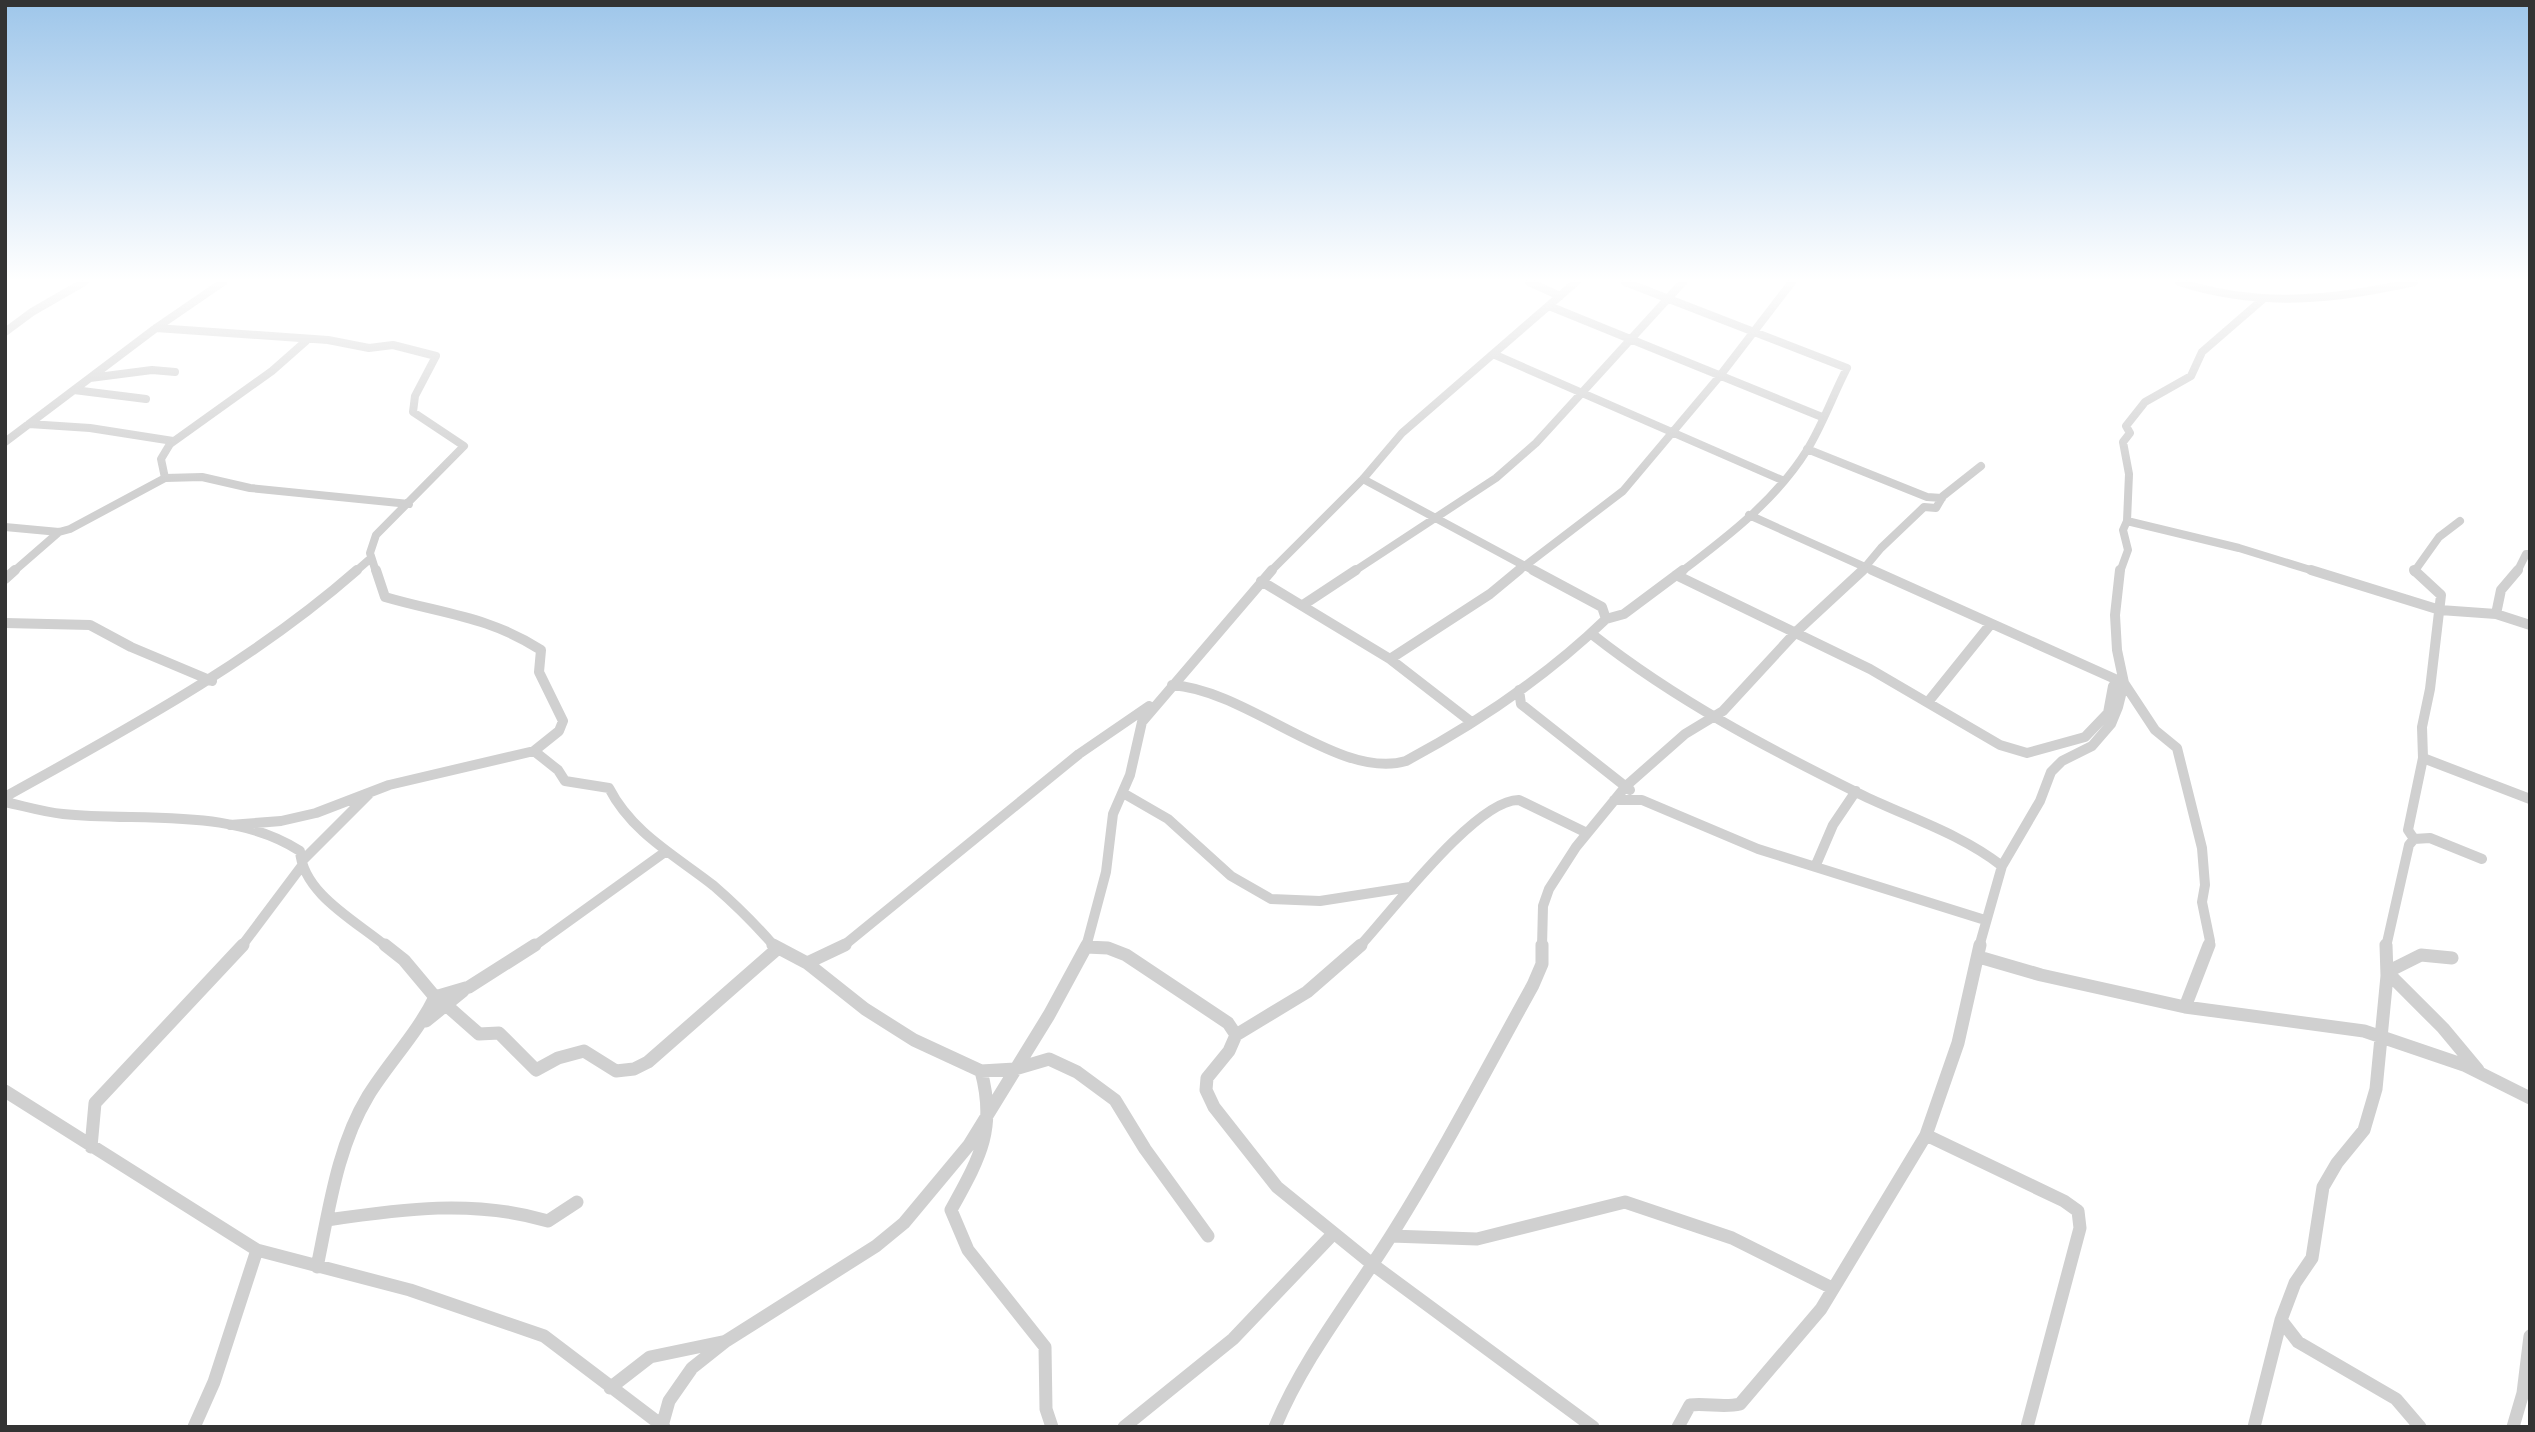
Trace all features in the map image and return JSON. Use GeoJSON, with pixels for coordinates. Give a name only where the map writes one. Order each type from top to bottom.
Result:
{"type":"FeatureCollection","features":[{"type":"Feature","properties":{"kind":"street"},"geometry":{"type":"LineString","coordinates":[[5,442],[129,349]]}},
{"type":"Feature","properties":{"kind":"street"},"geometry":{"type":"LineString","coordinates":[[165,478],[160,459],[173,442],[299,349]]}},
{"type":"Feature","properties":{"kind":"street"},"geometry":{"type":"LineString","coordinates":[[230,825],[304,816],[372,791],[534,751],[558,732],[563,721],[541,681],[537,663],[541,650],[513,632],[480,619],[457,617],[439,608],[423,608],[385,597],[371,558],[372,541],[464,446],[413,412],[415,396],[436,356],[408,349]]}},
{"type":"Feature","properties":{"kind":"street"},"geometry":{"type":"LineString","coordinates":[[5,1091],[257,1250],[410,1290],[544,1336],[663,1426],[669,1401],[692,1368],[726,1341],[814,1288],[904,1223],[969,1145],[1049,1015],[1086,947],[1106,872],[1113,814],[1135,758],[1142,722],[1156,702],[1261,581],[1363,479],[1402,433],[1499,349]]}},
{"type":"Feature","properties":{"kind":"street"},"geometry":{"type":"LineString","coordinates":[[1303,605],[1381,551],[1436,520],[1496,478],[1536,443],[1623,349]]}},
{"type":"Feature","properties":{"kind":"street"},"geometry":{"type":"LineString","coordinates":[[1652,349],[1822,417]]}},
{"type":"Feature","properties":{"kind":"street"},"geometry":{"type":"LineString","coordinates":[[1390,659],[1490,594],[1623,491],[1742,349]]}},
{"type":"Feature","properties":{"kind":"street"},"geometry":{"type":"LineString","coordinates":[[1172,685],[1216,691],[1292,732],[1357,758],[1388,766],[1410,759],[1519,690],[1592,635],[1606,619],[1624,614],[1749,515],[1784,481],[1807,449],[1847,367],[1799,349]]}},
{"type":"Feature","properties":{"kind":"street"},"geometry":{"type":"LineString","coordinates":[[2185,1007],[2210,941],[2202,902],[2202,848],[2177,748],[2155,730],[2124,683],[2117,650],[2115,615],[2121,564],[2128,550],[2123,530],[2127,522],[2129,474],[2123,442],[2130,433],[2126,426],[2145,402],[2191,376],[2206,349]]}},
{"type":"Feature","properties":{"kind":"street"},"geometry":{"type":"LineString","coordinates":[[1493,354],[1784,481]]}},
{"type":"Feature","properties":{"kind":"street"},"geometry":{"type":"LineString","coordinates":[[89,379],[152,370],[175,372]]}},
{"type":"Feature","properties":{"kind":"street"},"geometry":{"type":"LineString","coordinates":[[74,390],[146,398]]}},
{"type":"Feature","properties":{"kind":"street"},"geometry":{"type":"LineString","coordinates":[[29,425],[90,428],[173,442]]}},
{"type":"Feature","properties":{"kind":"street"},"geometry":{"type":"LineString","coordinates":[[1807,449],[1927,497],[1942,498]]}},
{"type":"Feature","properties":{"kind":"street"},"geometry":{"type":"LineString","coordinates":[[1275,1427],[1295,1379],[1313,1348],[1391,1236],[1460,1121],[1538,975],[1542,964],[1541,919],[1549,889],[1587,833],[1626,786],[1685,734],[1727,707],[1796,632],[1864,568],[1868,558],[1924,508],[1936,508],[1942,498],[1980,466]]}},
{"type":"Feature","properties":{"kind":"street"},"geometry":{"type":"LineString","coordinates":[[5,579],[59,532],[77,526],[165,478],[202,477],[250,488],[409,504]]}},
{"type":"Feature","properties":{"kind":"street"},"geometry":{"type":"LineString","coordinates":[[1363,479],[1602,607],[1606,619]]}},
{"type":"Feature","properties":{"kind":"street"},"geometry":{"type":"LineString","coordinates":[[1749,515],[2124,683]]}},
{"type":"Feature","properties":{"kind":"street"},"geometry":{"type":"LineString","coordinates":[[2414,839],[2408,830],[2423,758],[2422,727],[2441,595],[2413,571],[2439,537],[2460,521]]}},
{"type":"Feature","properties":{"kind":"street"},"geometry":{"type":"LineString","coordinates":[[2127,522],[2227,545],[2440,610],[2496,614],[2530,625]]}},
{"type":"Feature","properties":{"kind":"street"},"geometry":{"type":"LineString","coordinates":[[5,527],[59,532]]}},
{"type":"Feature","properties":{"kind":"street"},"geometry":{"type":"LineString","coordinates":[[2496,614],[2501,590],[2515,575],[2526,554],[2530,554]]}},
{"type":"Feature","properties":{"kind":"street"},"geometry":{"type":"LineString","coordinates":[[5,799],[212,681],[322,602],[371,558]]}},
{"type":"Feature","properties":{"kind":"street"},"geometry":{"type":"LineString","coordinates":[[1676,575],[1796,632],[1928,702],[2006,749],[2027,753],[2068,744],[2085,737],[2108,713],[2113,686],[2124,683]]}},
{"type":"Feature","properties":{"kind":"street"},"geometry":{"type":"LineString","coordinates":[[1261,581],[1390,659],[1470,721]]}},
{"type":"Feature","properties":{"kind":"street"},"geometry":{"type":"LineString","coordinates":[[5,623],[29,626],[90,625],[131,647],[212,681]]}},
{"type":"Feature","properties":{"kind":"street"},"geometry":{"type":"LineString","coordinates":[[1928,702],[1990,625]]}},
{"type":"Feature","properties":{"kind":"street"},"geometry":{"type":"LineString","coordinates":[[1592,635],[1710,718],[1750,741],[1977,847],[2002,866]]}},
{"type":"Feature","properties":{"kind":"street"},"geometry":{"type":"LineString","coordinates":[[1678,1427],[1690,1405],[1709,1403],[1729,1407],[1741,1404],[1821,1309],[1926,1135],[1958,1043],[1985,920],[2002,866],[2040,801],[2051,772],[2062,761],[2092,747],[2111,724],[2124,683]]}},
{"type":"Feature","properties":{"kind":"street"},"geometry":{"type":"LineString","coordinates":[[1519,690],[1521,704],[1531,713],[1642,800],[1707,829],[1815,867],[1985,920]]}},
{"type":"Feature","properties":{"kind":"street"},"geometry":{"type":"LineString","coordinates":[[807,963],[829,955],[859,936],[1079,754],[1156,702]]}},
{"type":"Feature","properties":{"kind":"street"},"geometry":{"type":"LineString","coordinates":[[534,751],[558,770],[565,780],[609,788],[620,809],[665,852],[713,886],[751,920],[777,949],[807,963],[865,1009],[914,1040],[981,1071],[1015,1069],[1049,1059],[1077,1072],[1115,1100],[1145,1149],[1208,1236]]}},
{"type":"Feature","properties":{"kind":"street"},"geometry":{"type":"LineString","coordinates":[[2423,758],[2530,799]]}},
{"type":"Feature","properties":{"kind":"street"},"geometry":{"type":"LineString","coordinates":[[91,1147],[95,1103],[252,935],[302,863],[372,791]]}},
{"type":"Feature","properties":{"kind":"street"},"geometry":{"type":"LineString","coordinates":[[1815,867],[1833,825],[1856,791]]}},
{"type":"Feature","properties":{"kind":"street"},"geometry":{"type":"LineString","coordinates":[[1123,793],[1171,820],[1218,864],[1271,899],[1287,902],[1328,899],[1411,887]]}},
{"type":"Feature","properties":{"kind":"street"},"geometry":{"type":"LineString","coordinates":[[5,799],[61,814],[230,825],[281,836],[300,851],[302,863],[323,897],[404,960],[435,997]]}},
{"type":"Feature","properties":{"kind":"street"},"geometry":{"type":"LineString","coordinates":[[1614,800],[1642,800]]}},
{"type":"Feature","properties":{"kind":"street"},"geometry":{"type":"LineString","coordinates":[[1587,833],[1572,830],[1521,801],[1502,802],[1463,833],[1347,959],[1293,1005],[1236,1035],[1229,1051],[1208,1078],[1206,1090],[1277,1187],[1372,1264],[1442,1312],[1505,1365],[1593,1427]]}},
{"type":"Feature","properties":{"kind":"street"},"geometry":{"type":"LineString","coordinates":[[2254,1427],[2281,1320],[2295,1283],[2312,1258],[2323,1187],[2337,1163],[2364,1130],[2376,1089],[2387,972],[2386,938],[2409,845],[2414,839],[2430,838],[2482,859]]}},
{"type":"Feature","properties":{"kind":"street"},"geometry":{"type":"LineString","coordinates":[[317,1267],[347,1140],[359,1110],[398,1051],[422,1024],[469,987],[513,961],[665,852]]}},
{"type":"Feature","properties":{"kind":"street"},"geometry":{"type":"LineString","coordinates":[[1086,947],[1108,948],[1126,955],[1228,1023],[1236,1035]]}},
{"type":"Feature","properties":{"kind":"street"},"geometry":{"type":"LineString","coordinates":[[446,1005],[479,1034],[485,1037],[499,1033],[536,1070],[573,1052],[584,1051],[616,1072],[624,1072],[648,1062],[777,949]]}},
{"type":"Feature","properties":{"kind":"street"},"geometry":{"type":"LineString","coordinates":[[2387,972],[2405,960],[2421,955],[2452,958]]}},
{"type":"Feature","properties":{"kind":"street"},"geometry":{"type":"LineString","coordinates":[[1979,957],[2041,975],[2185,1007],[2314,1022],[2382,1036],[2480,1073],[2530,1098]]}},
{"type":"Feature","properties":{"kind":"street"},"geometry":{"type":"LineString","coordinates":[[2387,972],[2452,1037],[2480,1073]]}},
{"type":"Feature","properties":{"kind":"street"},"geometry":{"type":"LineString","coordinates":[[422,1024],[435,997],[469,987]]}},
{"type":"Feature","properties":{"kind":"street"},"geometry":{"type":"LineString","coordinates":[[981,1071],[987,1088],[990,1128],[985,1144],[951,1210],[968,1250],[1045,1347],[1046,1409],[1052,1427]]}},
{"type":"Feature","properties":{"kind":"street"},"geometry":{"type":"LineString","coordinates":[[1926,1135],[2064,1201],[2078,1211],[2080,1228],[2027,1427]]}},
{"type":"Feature","properties":{"kind":"street"},"geometry":{"type":"LineString","coordinates":[[327,1220],[437,1206],[515,1209],[548,1221],[577,1202]]}},
{"type":"Feature","properties":{"kind":"street"},"geometry":{"type":"LineString","coordinates":[[1391,1236],[1458,1240],[1487,1237],[1605,1204],[1625,1202],[1753,1247],[1832,1288]]}},
{"type":"Feature","properties":{"kind":"street"},"geometry":{"type":"LineString","coordinates":[[1124,1427],[1248,1325],[1333,1234]]}},
{"type":"Feature","properties":{"kind":"street"},"geometry":{"type":"LineString","coordinates":[[194,1427],[210,1393],[257,1250]]}},
{"type":"Feature","properties":{"kind":"street"},"geometry":{"type":"LineString","coordinates":[[2281,1320],[2298,1342],[2396,1399],[2420,1427]]}},
{"type":"Feature","properties":{"kind":"street"},"geometry":{"type":"LineString","coordinates":[[2513,1427],[2527,1395],[2530,1336]]}},
{"type":"Feature","properties":{"kind":"street"},"geometry":{"type":"LineString","coordinates":[[610,1388],[650,1357],[726,1341]]}}]}
